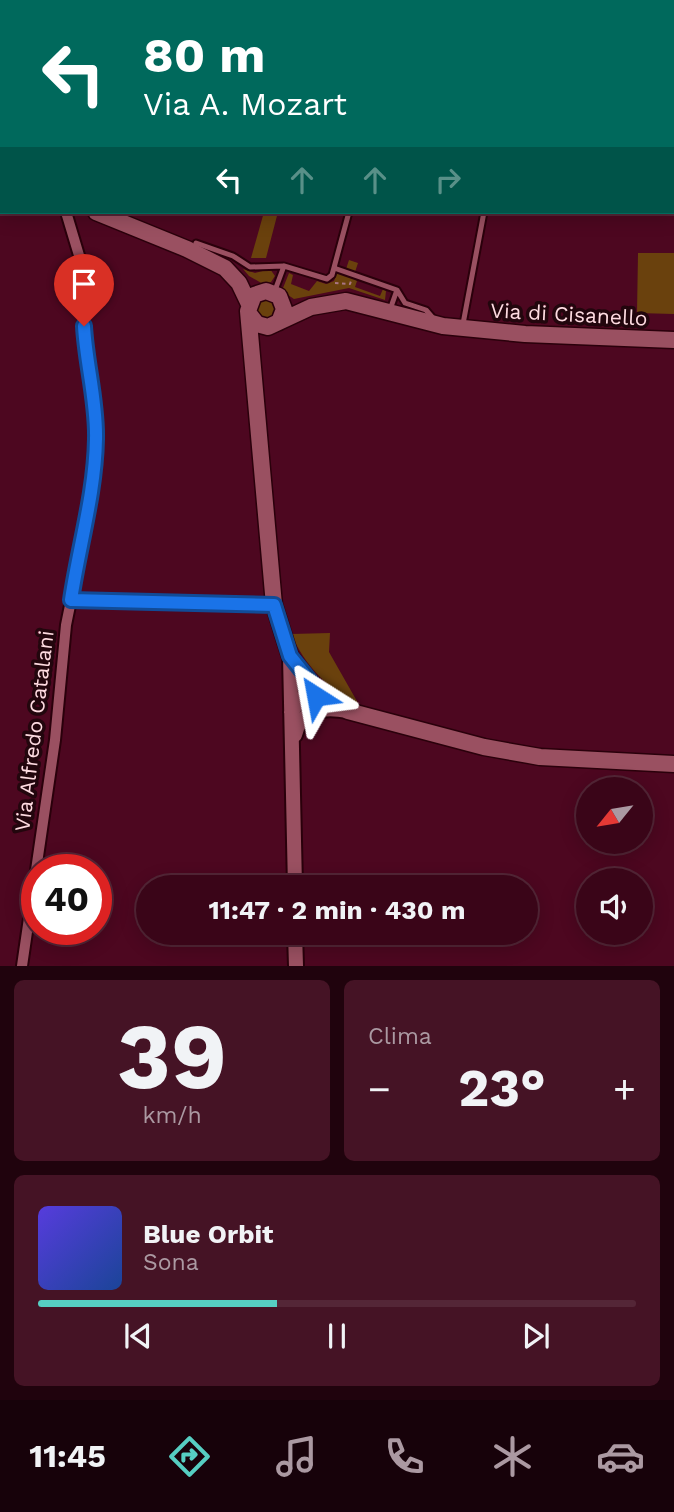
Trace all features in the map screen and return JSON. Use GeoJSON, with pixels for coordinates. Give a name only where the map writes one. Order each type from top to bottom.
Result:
{"type":"FeatureCollection","features":[{"type":"Feature","properties":{"kind":"main road"},"geometry":{"type":"LineString","coordinates":[[102,214],[229,262],[273,294],[285,309],[259,341],[255,370]]}},
{"type":"Feature","properties":{"kind":"main road"},"geometry":{"type":"LineString","coordinates":[[192,246],[230,272],[257,324],[274,324]]}},
{"type":"Feature","properties":{"kind":"main road","name":"Via di Cisanello"},"geometry":{"type":"LineString","coordinates":[[273,294],[295,303],[346,292],[391,301],[463,327]]}},
{"type":"Feature","properties":{"kind":"main road"},"geometry":{"type":"LineString","coordinates":[[273,294],[254,295],[249,310],[274,605],[290,656],[318,691],[348,711],[467,744],[524,755],[674,764]]}},
{"type":"Feature","properties":{"kind":"main road","name":"Via di Cisanello"},"geometry":{"type":"LineString","coordinates":[[274,324],[312,307],[336,301],[391,301],[443,327],[525,334],[674,340]]}},
{"type":"Feature","properties":{"kind":"street","name":"Via Alfredo Catalani"},"geometry":{"type":"LineString","coordinates":[[22,966],[71,600],[91,494],[96,436],[84,331],[84,272],[67,214]]}},
{"type":"Feature","properties":{"kind":"street"},"geometry":{"type":"LineString","coordinates":[[71,600],[274,605]]}},
{"type":"Feature","properties":{"kind":"street"},"geometry":{"type":"LineString","coordinates":[[290,656],[296,716],[295,875]]}},
{"type":"Feature","properties":{"kind":"street"},"geometry":{"type":"LineString","coordinates":[[296,716],[303,696],[318,691]]}},
{"type":"Feature","properties":{"kind":"street"},"geometry":{"type":"LineString","coordinates":[[296,716],[319,710],[348,711]]}},
{"type":"Feature","properties":{"kind":"street"},"geometry":{"type":"LineString","coordinates":[[295,945],[296,966]]}},
{"type":"Feature","properties":{"kind":"lane"},"geometry":{"type":"LineString","coordinates":[[192,246],[233,256],[250,267],[284,266],[326,279],[332,276],[348,214]]}},
{"type":"Feature","properties":{"kind":"lane"},"geometry":{"type":"LineString","coordinates":[[463,327],[484,214]]}},
{"type":"Feature","properties":{"kind":"lane"},"geometry":{"type":"LineString","coordinates":[[273,294],[284,266]]}},
{"type":"Feature","properties":{"kind":"lane"},"geometry":{"type":"LineString","coordinates":[[334,268],[391,301]]}},
{"type":"Feature","properties":{"kind":"shaded area"},"geometry":{"type":"Polygon","coordinates":[[[263,214],[277,214],[266,258],[251,258],[263,214]]]}},
{"type":"Feature","properties":{"kind":"shaded area"},"geometry":{"type":"Polygon","coordinates":[[[638,253],[674,253],[674,314],[637,313],[638,253]]]}},
{"type":"Feature","properties":{"kind":"shaded area"},"geometry":{"type":"Polygon","coordinates":[[[349,260],[358,263],[353,278],[357,281],[355,287],[380,296],[383,289],[386,291],[385,300],[349,288],[294,299],[285,293],[283,288],[289,273],[293,275],[291,284],[309,291],[317,281],[326,284],[334,281],[337,273],[344,275],[349,260]]]}},
{"type":"Feature","properties":{"kind":"shaded area"},"geometry":{"type":"Polygon","coordinates":[[[243,269],[255,273],[270,269],[275,276],[271,282],[263,284],[243,269]]]}},
{"type":"Feature","properties":{"kind":"shaded area"},"geometry":{"type":"Polygon","coordinates":[[[262,300],[270,300],[275,309],[273,316],[262,318],[257,313],[257,305],[262,300]]]}},
{"type":"Feature","properties":{"kind":"shaded area"},"geometry":{"type":"Polygon","coordinates":[[[330,633],[329,652],[358,703],[336,691],[318,675],[291,634],[330,633]]]}},
{"type":"Feature","properties":{"kind":"route"},"geometry":{"type":"LineString","coordinates":[[84,326],[96,436],[87,522],[71,600],[274,605],[290,656],[304,677],[318,691],[316,696]]}}]}
